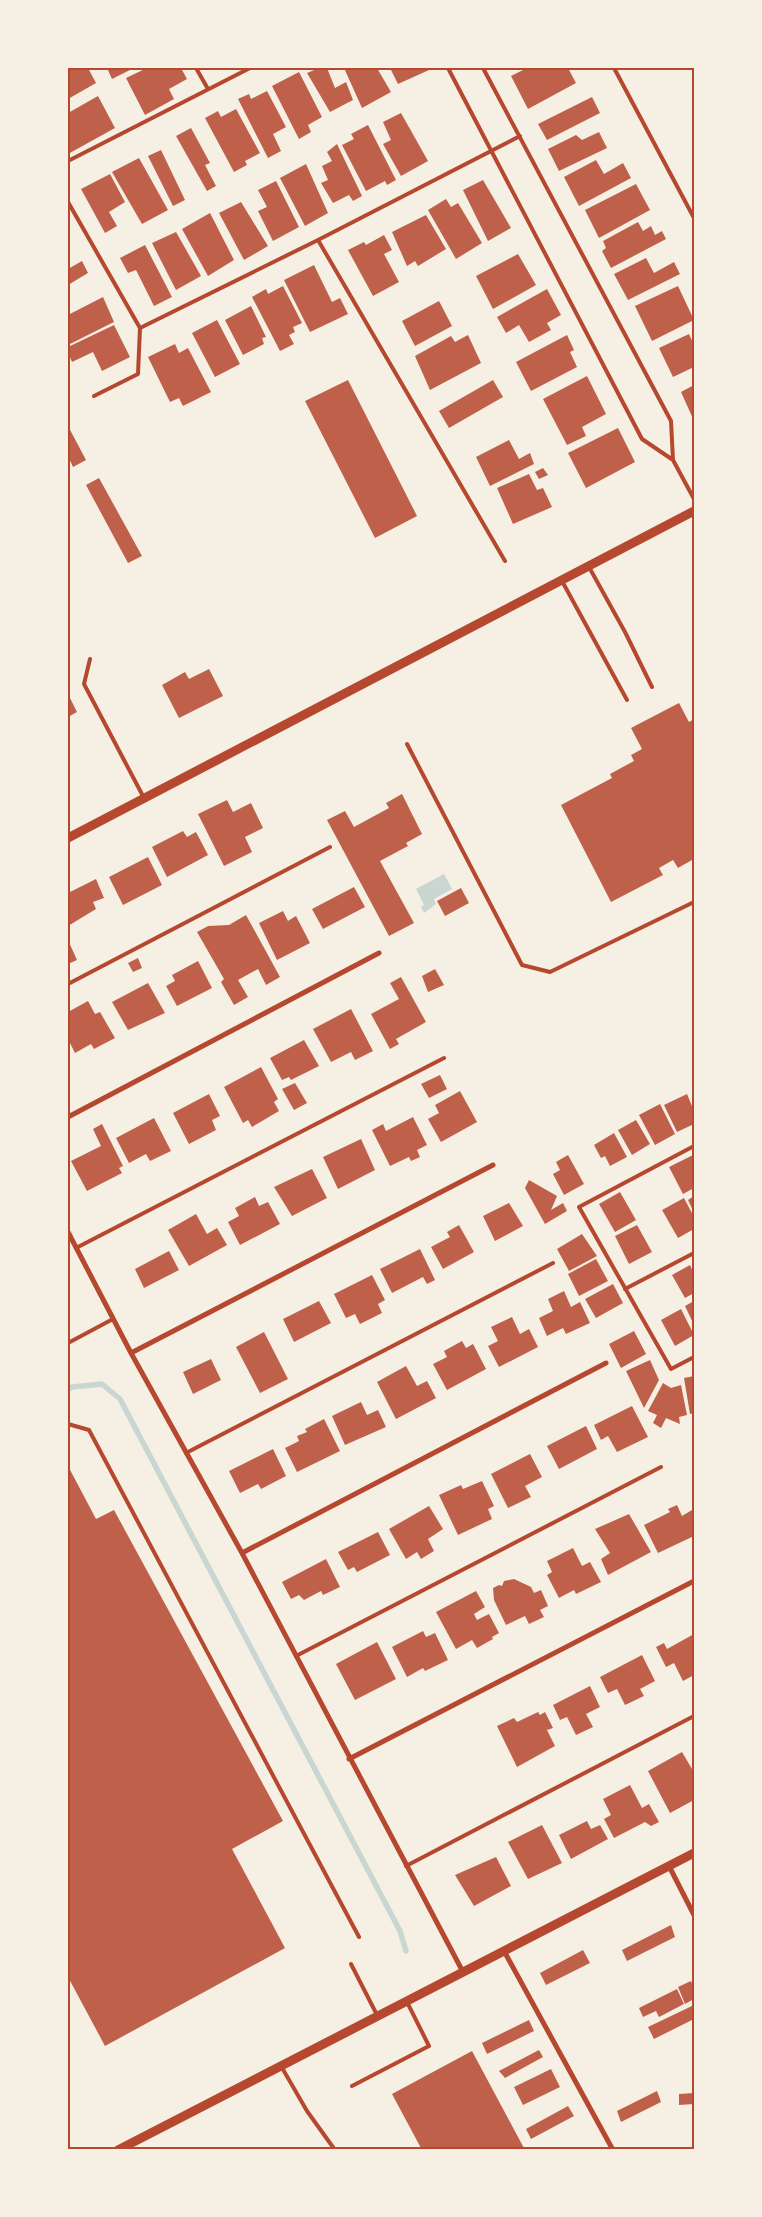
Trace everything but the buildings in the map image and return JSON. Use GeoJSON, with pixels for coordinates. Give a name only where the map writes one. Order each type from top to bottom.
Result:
{"type":"FeatureCollection","features":[{"type":"Feature","properties":{"kind":"street"},"geometry":{"type":"LineString","coordinates":[[68,838],[694,511]]}},
{"type":"Feature","properties":{"kind":"street"},"geometry":{"type":"LineString","coordinates":[[68,1117],[379,953]]}},
{"type":"Feature","properties":{"kind":"street"},"geometry":{"type":"LineString","coordinates":[[130,1353],[492,1165]]}},
{"type":"Feature","properties":{"kind":"street"},"geometry":{"type":"LineString","coordinates":[[68,1232],[130,1353],[242,1553],[463,1972]]}},
{"type":"Feature","properties":{"kind":"street"},"geometry":{"type":"LineString","coordinates":[[242,1553],[606,1363]]}},
{"type":"Feature","properties":{"kind":"street"},"geometry":{"type":"LineString","coordinates":[[349,1759],[694,1582]]}},
{"type":"Feature","properties":{"kind":"street"},"geometry":{"type":"LineString","coordinates":[[118,2150],[694,1853]]}},
{"type":"Feature","properties":{"kind":"street"},"geometry":{"type":"LineString","coordinates":[[669,1866],[694,1915]]}},
{"type":"Feature","properties":{"kind":"street"},"geometry":{"type":"LineString","coordinates":[[504,1951],[613,2150]]}},
{"type":"Feature","properties":{"kind":"lane"},"geometry":{"type":"LineString","coordinates":[[196,68],[208,89]]}},
{"type":"Feature","properties":{"kind":"lane"},"geometry":{"type":"LineString","coordinates":[[68,161],[250,68]]}},
{"type":"Feature","properties":{"kind":"lane"},"geometry":{"type":"LineString","coordinates":[[448,68],[642,438],[673,460]]}},
{"type":"Feature","properties":{"kind":"lane"},"geometry":{"type":"LineString","coordinates":[[483,68],[671,421],[673,460],[694,499]]}},
{"type":"Feature","properties":{"kind":"lane"},"geometry":{"type":"LineString","coordinates":[[614,68],[694,218]]}},
{"type":"Feature","properties":{"kind":"lane"},"geometry":{"type":"LineString","coordinates":[[140,328],[318,240],[520,136]]}},
{"type":"Feature","properties":{"kind":"lane"},"geometry":{"type":"LineString","coordinates":[[68,202],[140,328],[138,374],[94,396]]}},
{"type":"Feature","properties":{"kind":"lane"},"geometry":{"type":"LineString","coordinates":[[318,240],[505,561]]}},
{"type":"Feature","properties":{"kind":"lane"},"geometry":{"type":"LineString","coordinates":[[589,566],[652,687]]}},
{"type":"Feature","properties":{"kind":"lane"},"geometry":{"type":"LineString","coordinates":[[562,581],[628,700]]}},
{"type":"Feature","properties":{"kind":"lane"},"geometry":{"type":"LineString","coordinates":[[90,659],[84,684],[144,798]]}},
{"type":"Feature","properties":{"kind":"lane"},"geometry":{"type":"LineString","coordinates":[[407,744],[522,965],[550,972],[694,902]]}},
{"type":"Feature","properties":{"kind":"lane"},"geometry":{"type":"LineString","coordinates":[[68,984],[330,847]]}},
{"type":"Feature","properties":{"kind":"lane"},"geometry":{"type":"LineString","coordinates":[[76,1248],[444,1058]]}},
{"type":"Feature","properties":{"kind":"lane"},"geometry":{"type":"LineString","coordinates":[[694,1146],[579,1207],[671,1369],[694,1357]]}},
{"type":"Feature","properties":{"kind":"lane"},"geometry":{"type":"LineString","coordinates":[[625,1289],[694,1253]]}},
{"type":"Feature","properties":{"kind":"lane"},"geometry":{"type":"LineString","coordinates":[[186,1453],[552,1263]]}},
{"type":"Feature","properties":{"kind":"lane"},"geometry":{"type":"LineString","coordinates":[[68,1343],[113,1319]]}},
{"type":"Feature","properties":{"kind":"lane"},"geometry":{"type":"LineString","coordinates":[[68,1424],[89,1430],[359,1937]]}},
{"type":"Feature","properties":{"kind":"lane"},"geometry":{"type":"LineString","coordinates":[[296,1656],[661,1467]]}},
{"type":"Feature","properties":{"kind":"lane"},"geometry":{"type":"LineString","coordinates":[[406,1866],[694,1716]]}},
{"type":"Feature","properties":{"kind":"lane"},"geometry":{"type":"LineString","coordinates":[[351,1964],[377,2016]]}},
{"type":"Feature","properties":{"kind":"lane"},"geometry":{"type":"LineString","coordinates":[[352,2086],[429,2046],[407,2001]]}},
{"type":"Feature","properties":{"kind":"lane"},"geometry":{"type":"LineString","coordinates":[[281,2066],[307,2111],[335,2150]]}},
{"type":"Feature","properties":{"kind":"shaded area"},"geometry":{"type":"Polygon","coordinates":[[[444,874],[452,889],[434,899],[436,904],[424,913],[421,907],[424,905],[416,889],[444,874]]]}},
{"type":"Feature","properties":{"kind":"waterway"},"geometry":{"type":"LineString","coordinates":[[68,1389],[102,1384],[120,1399],[400,1931],[406,1951]]}}]}
